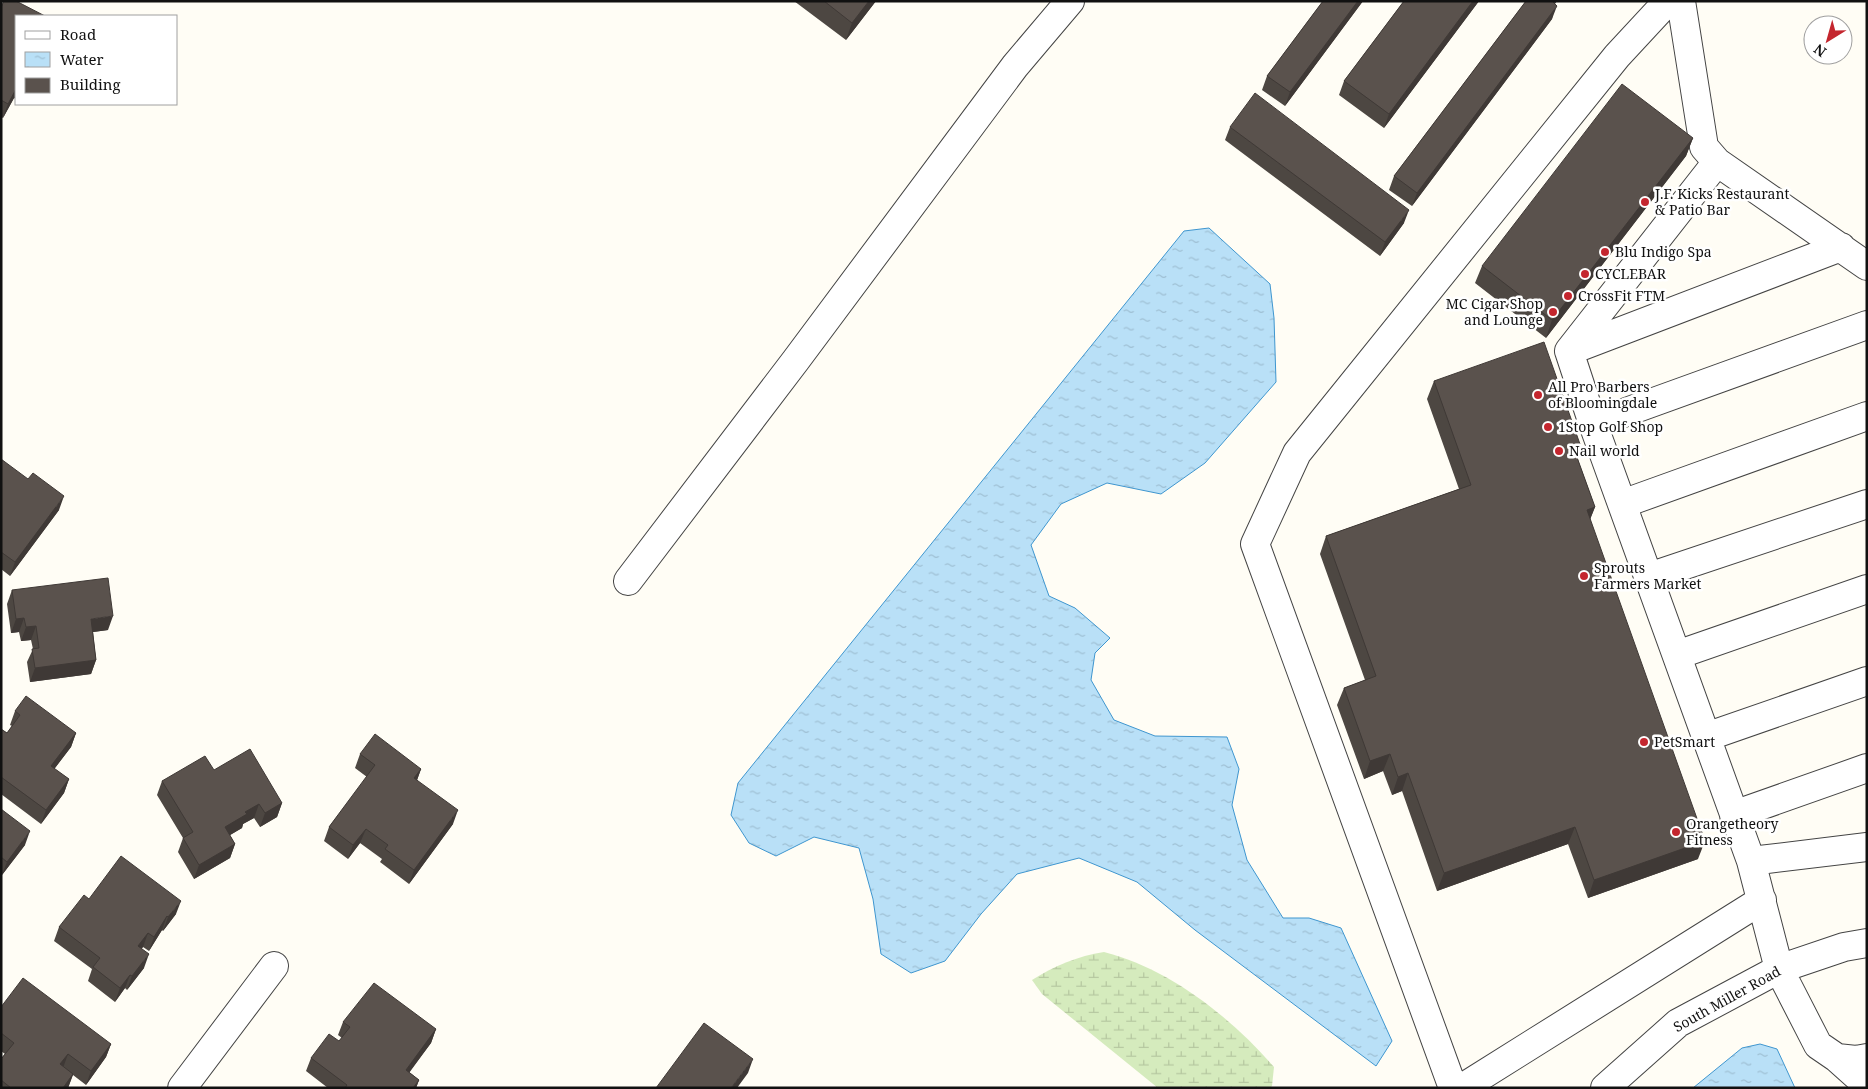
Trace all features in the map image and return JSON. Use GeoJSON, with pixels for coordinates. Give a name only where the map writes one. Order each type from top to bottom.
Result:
{"type":"FeatureCollection","features":[{"type":"Feature","properties":{"kind":"street"},"geometry":{"type":"LineString","coordinates":[[628,581],[796,360],[1015,66],[1070,1]]}},
{"type":"Feature","properties":{"kind":"street"},"geometry":{"type":"LineString","coordinates":[[1453,1088],[1255,544],[1297,453],[1617,56],[1668,1]]}},
{"type":"Feature","properties":{"kind":"street"},"geometry":{"type":"LineString","coordinates":[[1681,1],[1704,147],[1717,162],[1867,266]]}},
{"type":"Feature","properties":{"kind":"street"},"geometry":{"type":"LineString","coordinates":[[1569,351],[1717,162]]}},
{"type":"Feature","properties":{"kind":"street"},"geometry":{"type":"LineString","coordinates":[[1569,351],[1841,247]]}},
{"type":"Feature","properties":{"kind":"street"},"geometry":{"type":"LineString","coordinates":[[1593,424],[1867,325]]}},
{"type":"Feature","properties":{"kind":"street"},"geometry":{"type":"LineString","coordinates":[[1569,351],[1593,424],[1751,861],[1779,969],[1818,1045],[1837,1058],[1867,1085]]}},
{"type":"Feature","properties":{"kind":"street"},"geometry":{"type":"LineString","coordinates":[[1622,504],[1867,416]]}},
{"type":"Feature","properties":{"kind":"street"},"geometry":{"type":"LineString","coordinates":[[1649,577],[1867,504]]}},
{"type":"Feature","properties":{"kind":"street"},"geometry":{"type":"LineString","coordinates":[[1677,655],[1867,589]]}},
{"type":"Feature","properties":{"kind":"street"},"geometry":{"type":"LineString","coordinates":[[1706,737],[1867,681]]}},
{"type":"Feature","properties":{"kind":"street"},"geometry":{"type":"LineString","coordinates":[[1734,815],[1867,768]]}},
{"type":"Feature","properties":{"kind":"street"},"geometry":{"type":"LineString","coordinates":[[1751,861],[1867,847]]}},
{"type":"Feature","properties":{"kind":"street"},"geometry":{"type":"LineString","coordinates":[[1462,1088],[1762,900]]}},
{"type":"Feature","properties":{"kind":"street","name":"South Miller Road"},"geometry":{"type":"LineString","coordinates":[[1604,1088],[1678,1023],[1779,969],[1844,946],[1867,943]]}},
{"type":"Feature","properties":{"kind":"street"},"geometry":{"type":"LineString","coordinates":[[182,1088],[274,966]]}},
{"type":"Feature","properties":{"kind":"street"},"geometry":{"type":"LineString","coordinates":[[1837,1058],[1856,1060],[1867,1058]]}},
{"type":"Feature","properties":{"kind":"green space"},"geometry":{"type":"Polygon","coordinates":[[[1104,952],[1128,959],[1175,982],[1218,1013],[1257,1048],[1274,1067],[1272,1086],[1270,1088],[1158,1088],[1042,994],[1032,980],[1066,962],[1104,952]]]}},
{"type":"Feature","properties":{"kind":"water"},"geometry":{"type":"Polygon","coordinates":[[[1209,228],[1270,284],[1274,318],[1276,382],[1205,463],[1161,494],[1107,483],[1061,504],[1031,545],[1049,596],[1075,608],[1110,638],[1095,653],[1091,680],[1114,720],[1155,736],[1227,737],[1239,769],[1232,805],[1247,860],[1283,918],[1309,918],[1341,928],[1392,1041],[1376,1066],[1195,930],[1137,882],[1079,858],[1017,874],[981,914],[945,961],[911,973],[881,954],[873,899],[859,848],[814,837],[776,856],[749,843],[731,815],[738,783],[1184,231],[1209,228]]]}},
{"type":"Feature","properties":{"kind":"water"},"geometry":{"type":"Polygon","coordinates":[[[1760,1044],[1777,1049],[1795,1088],[1693,1088],[1742,1048],[1760,1044]]]}},
{"type":"Feature","properties":{"kind":"building"},"geometry":{"type":"Polygon","coordinates":[[[4,1],[16,1],[43,15],[15,15],[15,91],[8,104],[1,100],[1,7],[4,1]]]}},
{"type":"Feature","properties":{"kind":"building"},"geometry":{"type":"Polygon","coordinates":[[[824,1],[869,1],[852,23],[824,1]]]}},
{"type":"Feature","properties":{"kind":"building"},"geometry":{"type":"Polygon","coordinates":[[[1323,1],[1358,1],[1290,92],[1267,76],[1323,1]]]}},
{"type":"Feature","properties":{"kind":"building"},"geometry":{"type":"Polygon","coordinates":[[[1404,1],[1473,1],[1389,114],[1344,81],[1404,1]]]}},
{"type":"Feature","properties":{"kind":"building"},"geometry":{"type":"Polygon","coordinates":[[[1526,1],[1552,1],[1557,6],[1417,193],[1394,176],[1526,1]]]}},
{"type":"Feature","properties":{"kind":"building"},"geometry":{"type":"Polygon","coordinates":[[[1622,84],[1693,138],[1552,320],[1482,266],[1622,84]]]}},
{"type":"Feature","properties":{"kind":"building"},"geometry":{"type":"Polygon","coordinates":[[[1255,93],[1409,210],[1385,242],[1230,127],[1255,93]]]}},
{"type":"Feature","properties":{"kind":"building"},"geometry":{"type":"Polygon","coordinates":[[[1544,342],[1581,447],[1574,449],[1595,507],[1587,510],[1705,841],[1594,880],[1575,827],[1444,873],[1408,773],[1398,777],[1390,754],[1370,761],[1344,688],[1376,676],[1326,536],[1471,485],[1434,381],[1544,342]]]}},
{"type":"Feature","properties":{"kind":"building"},"geometry":{"type":"Polygon","coordinates":[[[1,459],[28,479],[33,473],[64,496],[15,562],[1,552],[1,459]]]}},
{"type":"Feature","properties":{"kind":"building"},"geometry":{"type":"Polygon","coordinates":[[[108,578],[113,616],[91,619],[96,660],[35,668],[32,649],[39,648],[36,626],[26,627],[24,618],[16,619],[12,590],[108,578]]]}},
{"type":"Feature","properties":{"kind":"building"},"geometry":{"type":"Polygon","coordinates":[[[26,696],[76,733],[51,766],[69,779],[46,810],[1,777],[1,729],[7,733],[20,715],[15,711],[26,696]]]}},
{"type":"Feature","properties":{"kind":"building"},"geometry":{"type":"Polygon","coordinates":[[[375,734],[421,769],[414,778],[458,810],[414,870],[385,849],[388,845],[366,829],[353,845],[329,827],[375,765],[360,754],[375,734]]]}},
{"type":"Feature","properties":{"kind":"building"},"geometry":{"type":"Polygon","coordinates":[[[250,749],[282,803],[265,813],[259,804],[245,812],[247,814],[225,827],[235,844],[199,865],[183,838],[193,832],[162,781],[205,756],[214,770],[250,749]]]}},
{"type":"Feature","properties":{"kind":"building"},"geometry":{"type":"Polygon","coordinates":[[[1,809],[30,831],[7,862],[1,857],[1,809]]]}},
{"type":"Feature","properties":{"kind":"building"},"geometry":{"type":"Polygon","coordinates":[[[121,856],[181,901],[167,916],[154,937],[148,933],[138,946],[149,954],[120,988],[93,967],[100,958],[59,927],[84,895],[89,899],[121,856]]]}},
{"type":"Feature","properties":{"kind":"building"},"geometry":{"type":"Polygon","coordinates":[[[23,978],[111,1044],[91,1071],[68,1054],[60,1064],[73,1074],[63,1088],[11,1088],[1,1080],[1,1059],[14,1043],[1,1033],[1,1007],[23,978]]]}},
{"type":"Feature","properties":{"kind":"building"},"geometry":{"type":"Polygon","coordinates":[[[374,983],[436,1029],[406,1070],[419,1080],[413,1088],[345,1088],[347,1085],[311,1058],[329,1034],[339,1041],[350,1027],[343,1022],[374,983]]]}},
{"type":"Feature","properties":{"kind":"building"},"geometry":{"type":"Polygon","coordinates":[[[704,1023],[753,1059],[731,1088],[656,1088],[704,1023]]]}},
{"type":"Feature","properties":{"kind":"place","name":"J.F. Kicks Restaurant & Patio Bar"},"geometry":{"type":"Point","coordinates":[1645,202]}},
{"type":"Feature","properties":{"kind":"place","name":"Blu Indigo Spa"},"geometry":{"type":"Point","coordinates":[1605,252]}},
{"type":"Feature","properties":{"kind":"place","name":"CYCLEBAR"},"geometry":{"type":"Point","coordinates":[1585,274]}},
{"type":"Feature","properties":{"kind":"place","name":"CrossFit FTM"},"geometry":{"type":"Point","coordinates":[1568,296]}},
{"type":"Feature","properties":{"kind":"place","name":"MC Cigar Shop and Lounge"},"geometry":{"type":"Point","coordinates":[1553,312]}},
{"type":"Feature","properties":{"kind":"place","name":"All Pro Barbers of Bloomingdale"},"geometry":{"type":"Point","coordinates":[1538,395]}},
{"type":"Feature","properties":{"kind":"place","name":"1Stop Golf Shop"},"geometry":{"type":"Point","coordinates":[1548,427]}},
{"type":"Feature","properties":{"kind":"place","name":"Nail world"},"geometry":{"type":"Point","coordinates":[1559,451]}},
{"type":"Feature","properties":{"kind":"place","name":"Sprouts Farmers Market"},"geometry":{"type":"Point","coordinates":[1584,576]}},
{"type":"Feature","properties":{"kind":"place","name":"PetSmart"},"geometry":{"type":"Point","coordinates":[1644,742]}},
{"type":"Feature","properties":{"kind":"place","name":"Orangetheory Fitness"},"geometry":{"type":"Point","coordinates":[1676,832]}}]}
